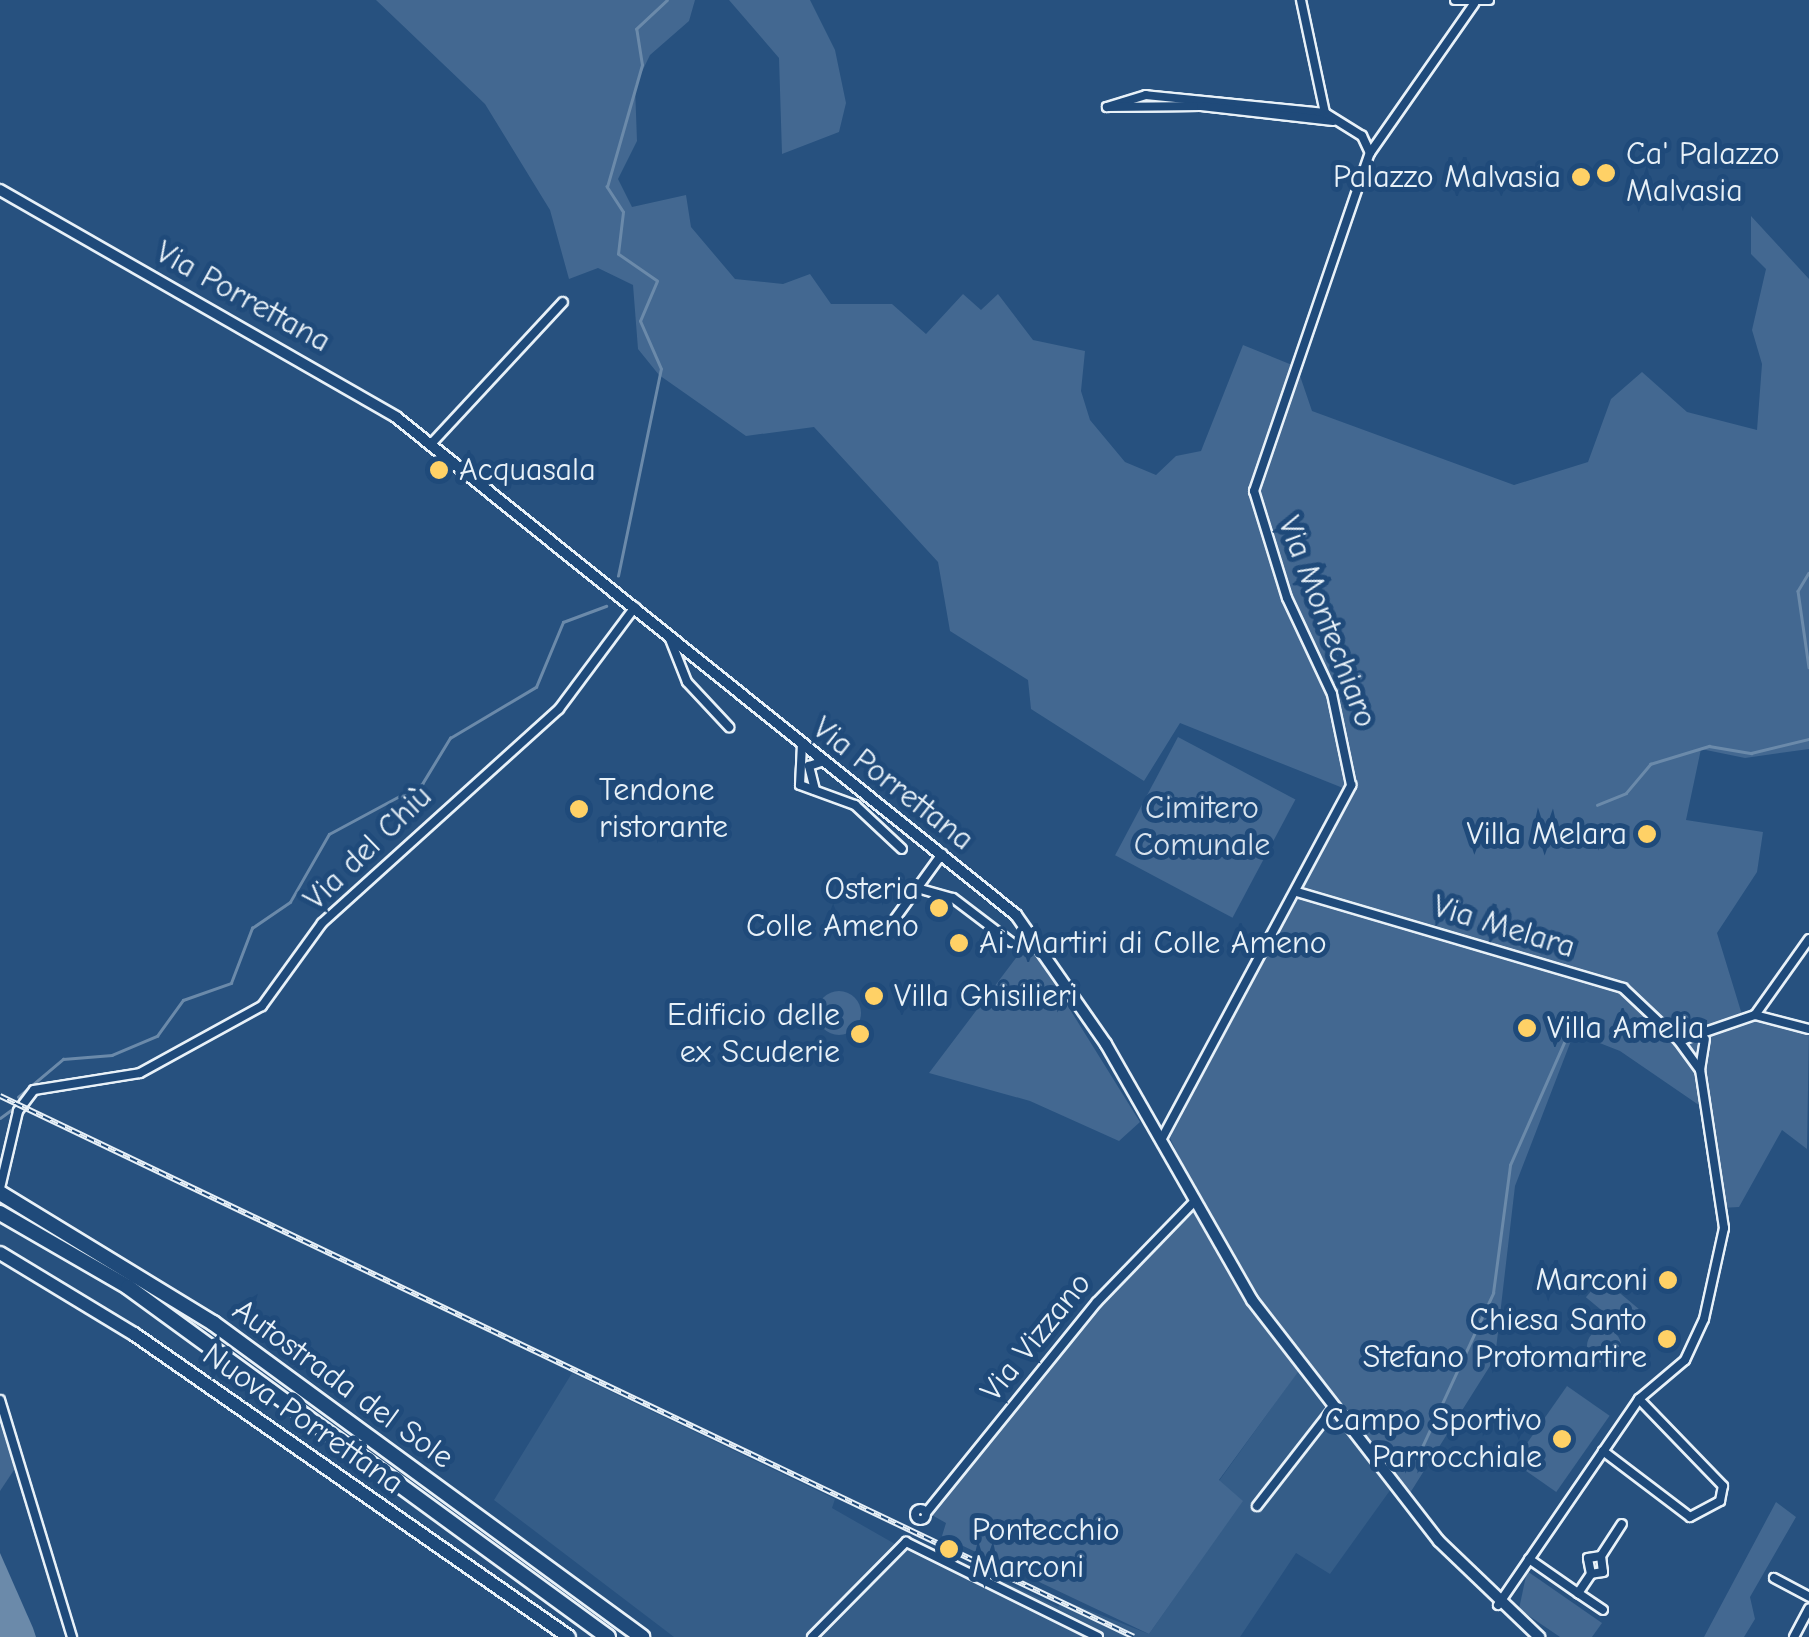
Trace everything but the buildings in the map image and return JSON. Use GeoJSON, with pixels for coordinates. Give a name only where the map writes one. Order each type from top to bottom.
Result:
{"type":"FeatureCollection","features":[{"type":"Feature","properties":{"kind":"highway","name":"Autostrada del Sole"},"geometry":{"type":"LineString","coordinates":[[1,1192],[213,1323],[642,1637]]}},
{"type":"Feature","properties":{"kind":"highway","name":"Autostrada del Sole"},"geometry":{"type":"LineString","coordinates":[[0,1213],[128,1287],[608,1637]]}},
{"type":"Feature","properties":{"kind":"highway","name":"Nuova Porrettana"},"geometry":{"type":"LineString","coordinates":[[0,1253],[134,1334],[569,1637]]}},
{"type":"Feature","properties":{"kind":"main road","name":"Via Porrettana"},"geometry":{"type":"LineString","coordinates":[[0,190],[336,377],[430,445],[669,635],[942,854],[1036,935],[1161,1140],[1194,1202],[1334,1407],[1498,1605],[1539,1637]]}},
{"type":"Feature","properties":{"kind":"street"},"geometry":{"type":"LineString","coordinates":[[1300,0],[1325,113],[1362,136],[1370,153]]}},
{"type":"Feature","properties":{"kind":"street"},"geometry":{"type":"LineString","coordinates":[[1456,0],[1474,4],[1489,0]]}},
{"type":"Feature","properties":{"kind":"street","name":"Via Montechiaro"},"geometry":{"type":"LineString","coordinates":[[1161,1140],[1298,892],[1351,785],[1350,750],[1254,492],[1370,153],[1474,4]]}},
{"type":"Feature","properties":{"kind":"street"},"geometry":{"type":"LineString","coordinates":[[1325,113],[1146,95],[1107,107],[1201,106],[1333,121]]}},
{"type":"Feature","properties":{"kind":"street"},"geometry":{"type":"LineString","coordinates":[[430,445],[563,302]]}},
{"type":"Feature","properties":{"kind":"street","name":"Via del Chiù"},"geometry":{"type":"LineString","coordinates":[[1,1192],[18,1111],[34,1090],[140,1073],[262,1006],[322,923],[552,716],[635,608]]}},
{"type":"Feature","properties":{"kind":"street"},"geometry":{"type":"LineString","coordinates":[[669,635],[687,682],[728,727]]}},
{"type":"Feature","properties":{"kind":"street"},"geometry":{"type":"LineString","coordinates":[[802,744],[796,779],[822,795],[855,805],[902,849]]}},
{"type":"Feature","properties":{"kind":"street"},"geometry":{"type":"LineString","coordinates":[[820,758],[809,766],[806,778],[822,795]]}},
{"type":"Feature","properties":{"kind":"street"},"geometry":{"type":"LineString","coordinates":[[894,920],[942,854]]}},
{"type":"Feature","properties":{"kind":"street"},"geometry":{"type":"LineString","coordinates":[[917,888],[953,898],[1010,942]]}},
{"type":"Feature","properties":{"kind":"street","name":"Via Melara"},"geometry":{"type":"LineString","coordinates":[[1298,892],[1623,988],[1679,1041],[1700,1070]]}},
{"type":"Feature","properties":{"kind":"street"},"geometry":{"type":"LineString","coordinates":[[1679,1041],[1706,1039],[1755,1015],[1809,940]]}},
{"type":"Feature","properties":{"kind":"street"},"geometry":{"type":"LineString","coordinates":[[1755,1015],[1809,1030]]}},
{"type":"Feature","properties":{"kind":"street"},"geometry":{"type":"LineString","coordinates":[[1498,1605],[1639,1399],[1685,1360],[1717,1276],[1724,1228],[1700,1070],[1706,1039]]}},
{"type":"Feature","properties":{"kind":"street","name":"Via Vizzano"},"geometry":{"type":"LineString","coordinates":[[927,1509],[1096,1302],[1194,1202]]}},
{"type":"Feature","properties":{"kind":"street"},"geometry":{"type":"LineString","coordinates":[[1603,1452],[1690,1517],[1720,1501],[1723,1486],[1639,1399]]}},
{"type":"Feature","properties":{"kind":"street"},"geometry":{"type":"LineString","coordinates":[[0,1400],[37,1534],[72,1637]]}},
{"type":"Feature","properties":{"kind":"street"},"geometry":{"type":"LineString","coordinates":[[1257,1506],[1334,1407]]}},
{"type":"Feature","properties":{"kind":"street"},"geometry":{"type":"LineString","coordinates":[[1578,1593],[1591,1574],[1588,1558],[1601,1556],[1622,1524]]}},
{"type":"Feature","properties":{"kind":"street"},"geometry":{"type":"LineString","coordinates":[[812,1637],[895,1548],[916,1544],[1098,1637]]}},
{"type":"Feature","properties":{"kind":"street"},"geometry":{"type":"LineString","coordinates":[[1529,1560],[1602,1610]]}},
{"type":"Feature","properties":{"kind":"street"},"geometry":{"type":"LineString","coordinates":[[1774,1578],[1809,1597]]}},
{"type":"Feature","properties":{"kind":"street"},"geometry":{"type":"LineString","coordinates":[[1794,1637],[1809,1609]]}},
{"type":"Feature","properties":{"kind":"shaded area"},"geometry":{"type":"Polygon","coordinates":[[[1301,1367],[1391,1489],[1330,1574],[1296,1553],[1240,1637],[674,1637],[494,1500],[572,1373],[835,1499],[832,1508],[895,1544],[904,1534],[1058,1607],[1063,1600],[1149,1634],[1242,1501],[1219,1481],[1301,1367]]]}},
{"type":"Feature","properties":{"kind":"shaded area"},"geometry":{"type":"Polygon","coordinates":[[[0,1553],[33,1628],[36,1637],[0,1637],[0,1553]]]}},
{"type":"Feature","properties":{"kind":"green space"},"geometry":{"type":"Polygon","coordinates":[[[376,0],[695,0],[689,21],[650,55],[635,86],[637,141],[618,179],[632,207],[686,195],[691,227],[735,279],[783,284],[810,274],[831,304],[892,304],[926,334],[963,294],[981,310],[998,294],[1033,340],[1085,351],[1081,391],[1090,420],[1125,462],[1156,475],[1176,456],[1201,451],[1243,345],[1297,367],[1312,411],[1514,485],[1588,462],[1611,399],[1642,372],[1687,412],[1757,430],[1762,364],[1752,330],[1766,269],[1751,254],[1751,216],[1809,279],[1809,749],[1745,758],[1701,749],[1686,820],[1763,832],[1757,872],[1717,933],[1743,1018],[1809,1030],[1807,1149],[1782,1130],[1739,1207],[1721,1208],[1709,1112],[1620,1051],[1574,1033],[1515,1186],[1495,1358],[1405,1501],[1301,1368],[1219,1480],[1243,1501],[1149,1634],[942,1536],[946,1523],[930,1514],[1078,1329],[1200,1202],[1170,1138],[1353,792],[1180,723],[1144,781],[1031,709],[1028,680],[950,631],[938,562],[814,427],[746,436],[659,375],[638,349],[633,285],[598,268],[569,279],[550,210],[485,104],[376,0]]]}},
{"type":"Feature","properties":{"kind":"green space"},"geometry":{"type":"Polygon","coordinates":[[[729,0],[810,0],[835,50],[846,103],[839,132],[782,154],[779,58],[729,0]]]}},
{"type":"Feature","properties":{"kind":"green space","name":"Cimitero Comunale"},"geometry":{"type":"Polygon","coordinates":[[[1178,737],[1295,799],[1233,918],[1115,855],[1178,737]]]}},
{"type":"Feature","properties":{"kind":"green space"},"geometry":{"type":"Polygon","coordinates":[[[1028,942],[1140,1122],[1119,1141],[1030,1101],[929,1073],[1028,942]]]}},
{"type":"Feature","properties":{"kind":"green space"},"geometry":{"type":"Polygon","coordinates":[[[839,991],[855,997],[861,1013],[855,1029],[839,1035],[823,1029],[817,1013],[823,997],[839,991]]]}},
{"type":"Feature","properties":{"kind":"green space"},"geometry":{"type":"Polygon","coordinates":[[[1602,1278],[1640,1310],[1624,1329],[1586,1297],[1602,1278]]]}},
{"type":"Feature","properties":{"kind":"green space"},"geometry":{"type":"Polygon","coordinates":[[[1604,1329],[1616,1334],[1621,1346],[1616,1358],[1604,1363],[1592,1358],[1587,1346],[1592,1334],[1604,1329]]]}},
{"type":"Feature","properties":{"kind":"green space","name":"Campo Sportivo Parrocchiale"},"geometry":{"type":"Polygon","coordinates":[[[1567,1386],[1610,1416],[1556,1492],[1514,1462],[1567,1386]]]}},
{"type":"Feature","properties":{"kind":"green space"},"geometry":{"type":"Polygon","coordinates":[[[0,1405],[18,1464],[0,1491],[0,1405]]]}},
{"type":"Feature","properties":{"kind":"green space"},"geometry":{"type":"Polygon","coordinates":[[[1776,1502],[1796,1517],[1750,1597],[1755,1619],[1744,1637],[1704,1637],[1776,1502]]]}},
{"type":"Feature","properties":{"kind":"green space"},"geometry":{"type":"Polygon","coordinates":[[[1527,1571],[1602,1623],[1592,1637],[1560,1637],[1519,1609],[1527,1571]]]}},
{"type":"Feature","properties":{"kind":"waterway"},"geometry":{"type":"LineString","coordinates":[[618,576],[661,369],[640,321],[657,281],[618,254],[623,212],[607,187],[642,65],[636,29],[667,0]]}},
{"type":"Feature","properties":{"kind":"waterway"},"geometry":{"type":"LineString","coordinates":[[1809,573],[1798,591],[1809,667]]}},
{"type":"Feature","properties":{"kind":"waterway"},"geometry":{"type":"LineString","coordinates":[[18,1097],[63,1059],[112,1055],[157,1036],[183,1000],[231,983],[252,928],[290,902],[329,834],[422,784],[450,738],[536,687],[563,622],[606,606]]}},
{"type":"Feature","properties":{"kind":"waterway"},"geometry":{"type":"LineString","coordinates":[[1597,805],[1626,793],[1650,764],[1709,746],[1751,753],[1809,739]]}},
{"type":"Feature","properties":{"kind":"waterway"},"geometry":{"type":"LineString","coordinates":[[1416,1460],[1493,1293],[1510,1165],[1569,1031]]}},
{"type":"Feature","properties":{"kind":"waterway"},"geometry":{"type":"LineString","coordinates":[[0,1118],[11,1110]]}},
{"type":"Feature","properties":{"kind":"railway"},"geometry":{"type":"LineString","coordinates":[[0,1096],[1134,1637]]}},
{"type":"Feature","properties":{"kind":"place","name":"Ca' Palazzo Malvasia"},"geometry":{"type":"Point","coordinates":[1606,173]}},
{"type":"Feature","properties":{"kind":"place","name":"Palazzo Malvasia"},"geometry":{"type":"Point","coordinates":[1581,177]}},
{"type":"Feature","properties":{"kind":"place","name":"Acquasala"},"geometry":{"type":"Point","coordinates":[439,470]}},
{"type":"Feature","properties":{"kind":"place","name":"Tendone ristorante"},"geometry":{"type":"Point","coordinates":[579,809]}},
{"type":"Feature","properties":{"kind":"place","name":"Villa Melara"},"geometry":{"type":"Point","coordinates":[1647,834]}},
{"type":"Feature","properties":{"kind":"place","name":"Osteria Colle Ameno"},"geometry":{"type":"Point","coordinates":[939,908]}},
{"type":"Feature","properties":{"kind":"place","name":"Ai Martiri di Colle Ameno"},"geometry":{"type":"Point","coordinates":[959,943]}},
{"type":"Feature","properties":{"kind":"place","name":"Villa Ghisilieri"},"geometry":{"type":"Point","coordinates":[874,996]}},
{"type":"Feature","properties":{"kind":"place","name":"Villa Amelia"},"geometry":{"type":"Point","coordinates":[1527,1028]}},
{"type":"Feature","properties":{"kind":"place","name":"Edificio delle ex Scuderie"},"geometry":{"type":"Point","coordinates":[860,1034]}},
{"type":"Feature","properties":{"kind":"place","name":"Marconi"},"geometry":{"type":"Point","coordinates":[1668,1280]}},
{"type":"Feature","properties":{"kind":"place","name":"Chiesa Santo Stefano Protomartire"},"geometry":{"type":"Point","coordinates":[1667,1339]}},
{"type":"Feature","properties":{"kind":"place","name":"Campo Sportivo Parrocchiale"},"geometry":{"type":"Point","coordinates":[1562,1439]}},
{"type":"Feature","properties":{"kind":"place","name":"Pontecchio Marconi"},"geometry":{"type":"Point","coordinates":[949,1549]}}]}
